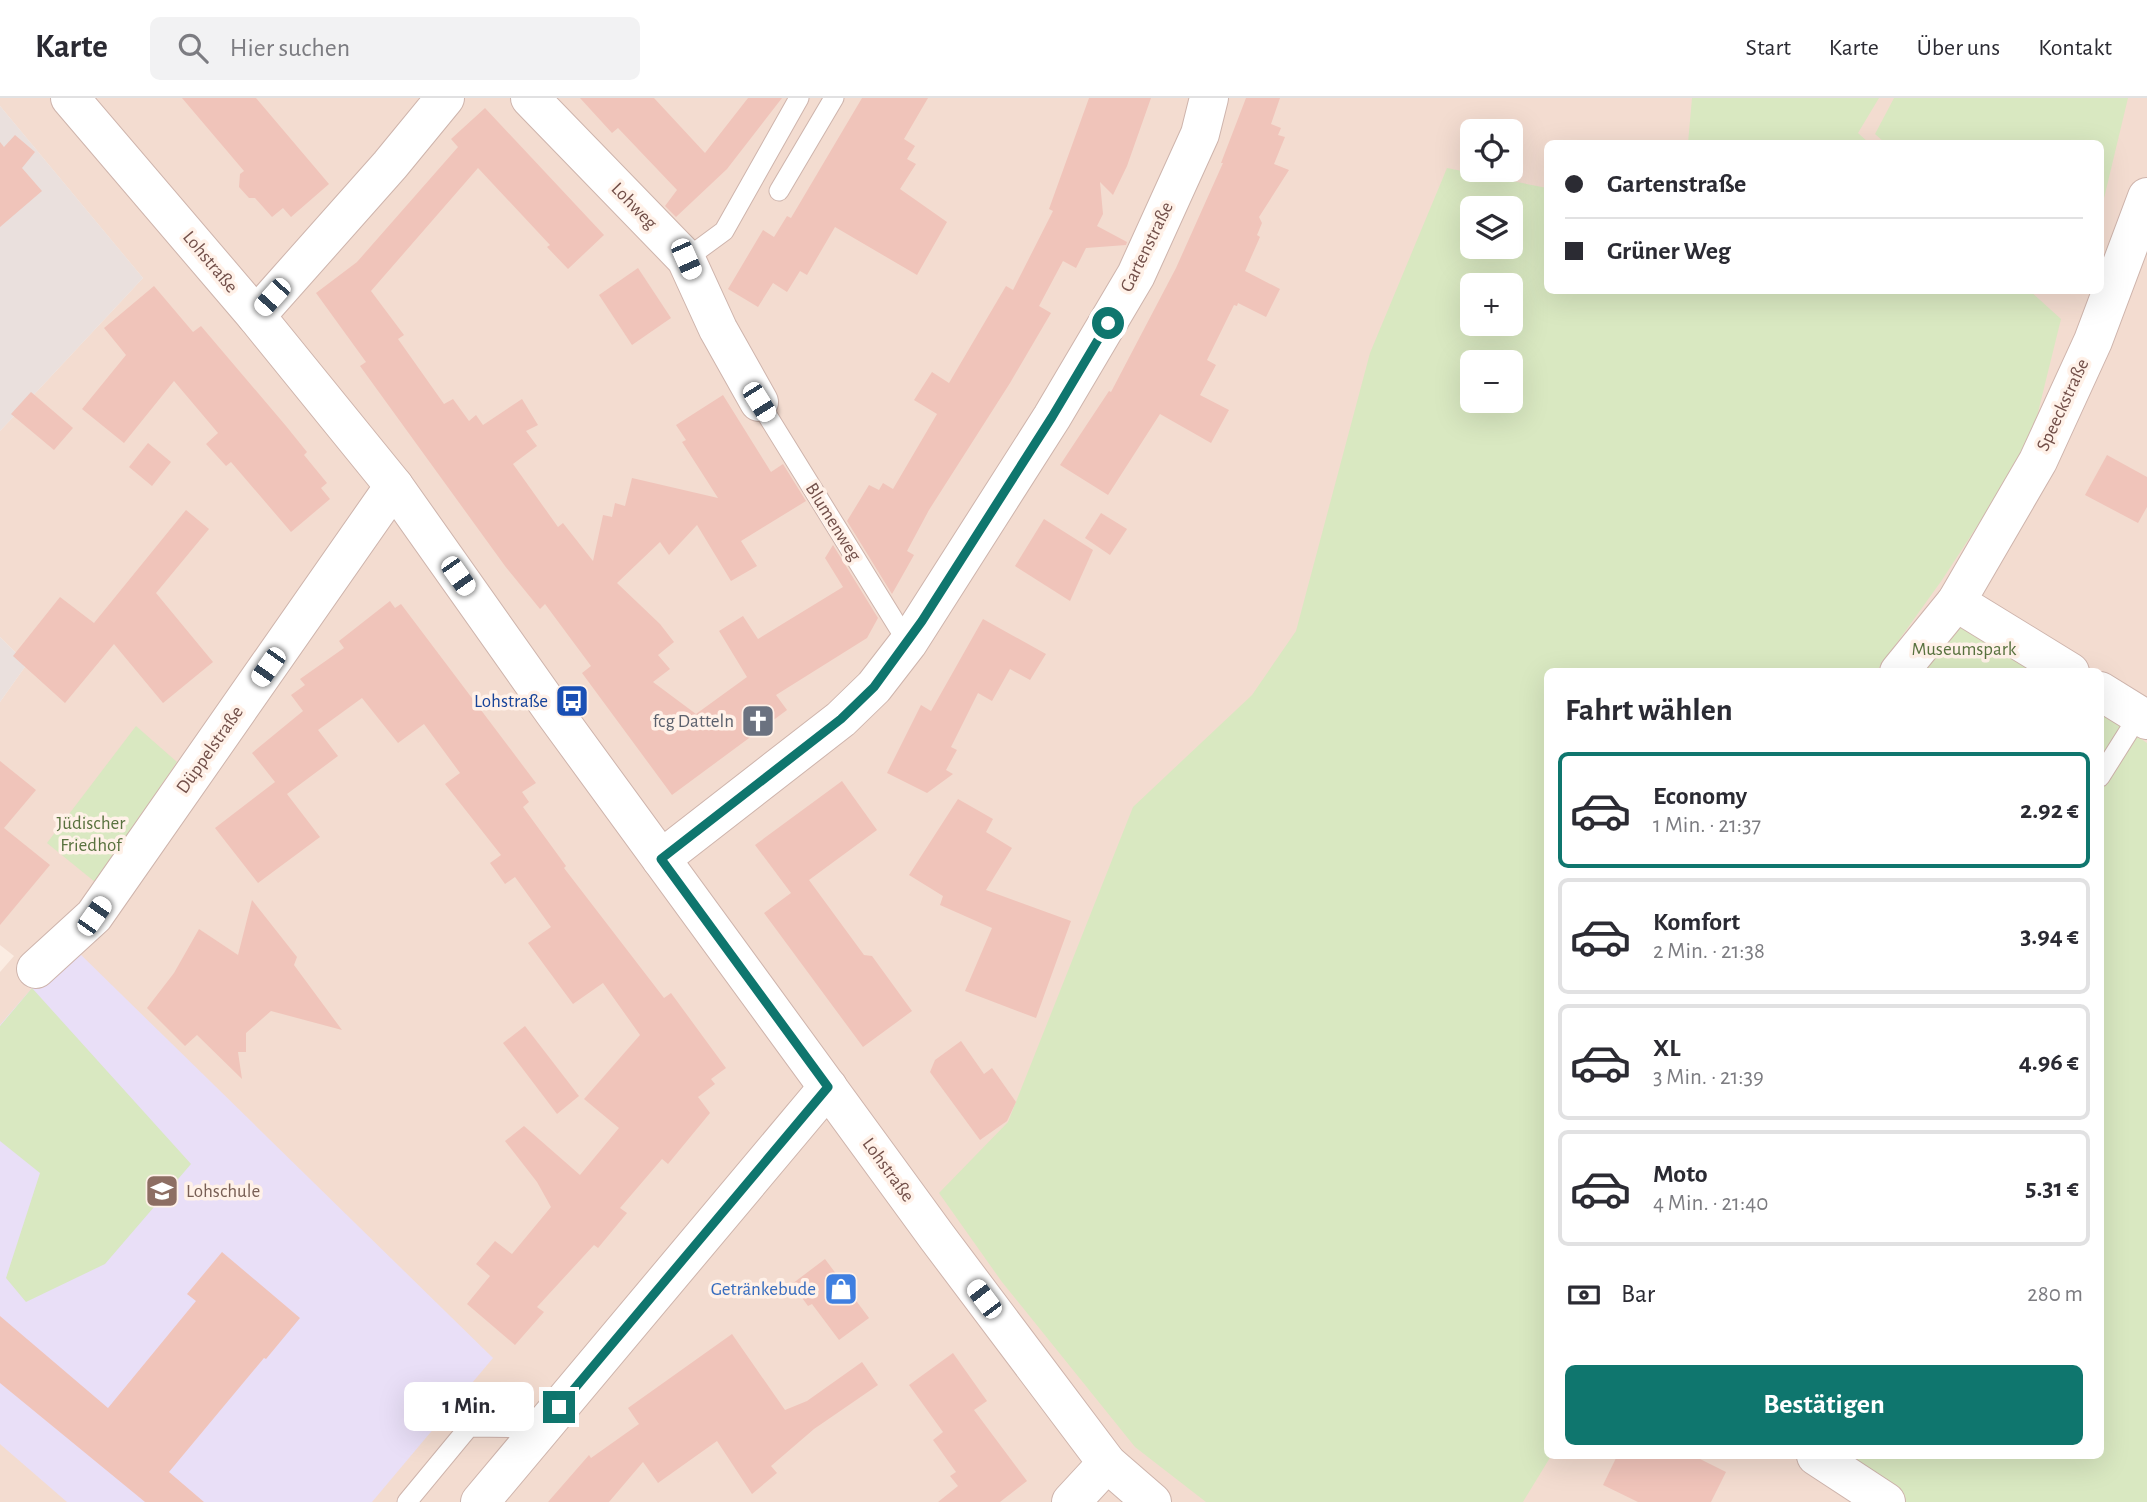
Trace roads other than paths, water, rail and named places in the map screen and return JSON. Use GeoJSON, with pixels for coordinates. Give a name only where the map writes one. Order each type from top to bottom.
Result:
{"type":"FeatureCollection","features":[{"type":"Feature","properties":{"kind":"street","name":"Lohstraße"},"geometry":{"type":"LineString","coordinates":[[70,98],[256,316],[394,486],[661,859],[1107,1463],[1152,1502]]}},
{"type":"Feature","properties":{"kind":"street"},"geometry":{"type":"LineString","coordinates":[[256,316],[390,165],[445,98]]}},
{"type":"Feature","properties":{"kind":"street","name":"Lohweg"},"geometry":{"type":"LineString","coordinates":[[530,98],[686,259],[718,329],[759,402]]}},
{"type":"Feature","properties":{"kind":"street","name":"Gartenstraße"},"geometry":{"type":"LineString","coordinates":[[661,859],[841,719],[874,687],[908,643],[1052,417],[1136,275],[1200,134],[1209,98]]}},
{"type":"Feature","properties":{"kind":"street","name":"Speeckstraße"},"geometry":{"type":"LineString","coordinates":[[1902,668],[1956,602],[2038,461],[2093,341],[2147,197]]}},
{"type":"Feature","properties":{"kind":"street","name":"Düppelstraße"},"geometry":{"type":"LineString","coordinates":[[36,969],[94,916],[394,486]]}},
{"type":"Feature","properties":{"kind":"street"},"geometry":{"type":"LineString","coordinates":[[1956,602],[2063,668]]}},
{"type":"Feature","properties":{"kind":"street"},"geometry":{"type":"LineString","coordinates":[[2104,694],[2143,718]]}},
{"type":"Feature","properties":{"kind":"street"},"geometry":{"type":"LineString","coordinates":[[480,1502],[828,1087]]}},
{"type":"Feature","properties":{"kind":"street"},"geometry":{"type":"LineString","coordinates":[[1821,1459],[1886,1502]]}},
{"type":"Feature","properties":{"kind":"street"},"geometry":{"type":"LineString","coordinates":[[1071,1502],[1107,1463]]}},
{"type":"Feature","properties":{"kind":"lane"},"geometry":{"type":"LineString","coordinates":[[686,259],[724,232],[799,98]]}},
{"type":"Feature","properties":{"kind":"lane"},"geometry":{"type":"LineString","coordinates":[[779,191],[834,98]]}},
{"type":"Feature","properties":{"kind":"lane","name":"Blumenweg"},"geometry":{"type":"LineString","coordinates":[[759,402],[908,643]]}},
{"type":"Feature","properties":{"kind":"lane"},"geometry":{"type":"LineString","coordinates":[[2104,772],[2143,718]]}},
{"type":"Feature","properties":{"kind":"lane"},"geometry":{"type":"LineString","coordinates":[[407,1502],[469,1427],[541,1428]]}},
{"type":"Feature","properties":{"kind":"place","name":"Lohstraße"},"geometry":{"type":"Point","coordinates":[572,701]}},
{"type":"Feature","properties":{"kind":"place","name":"fcg Datteln"},"geometry":{"type":"Point","coordinates":[758,721]}},
{"type":"Feature","properties":{"kind":"place","name":"Lohschule"},"geometry":{"type":"Point","coordinates":[162,1191]}},
{"type":"Feature","properties":{"kind":"place","name":"Getränkebude"},"geometry":{"type":"Point","coordinates":[841,1289]}},
{"type":"Feature","properties":{"kind":"park label","name":"Museumspark"},"geometry":{"type":"Point","coordinates":[1964,649]}},
{"type":"Feature","properties":{"kind":"park label","name":"Jüdischer Friedhof"},"geometry":{"type":"Point","coordinates":[91,834]}}]}
